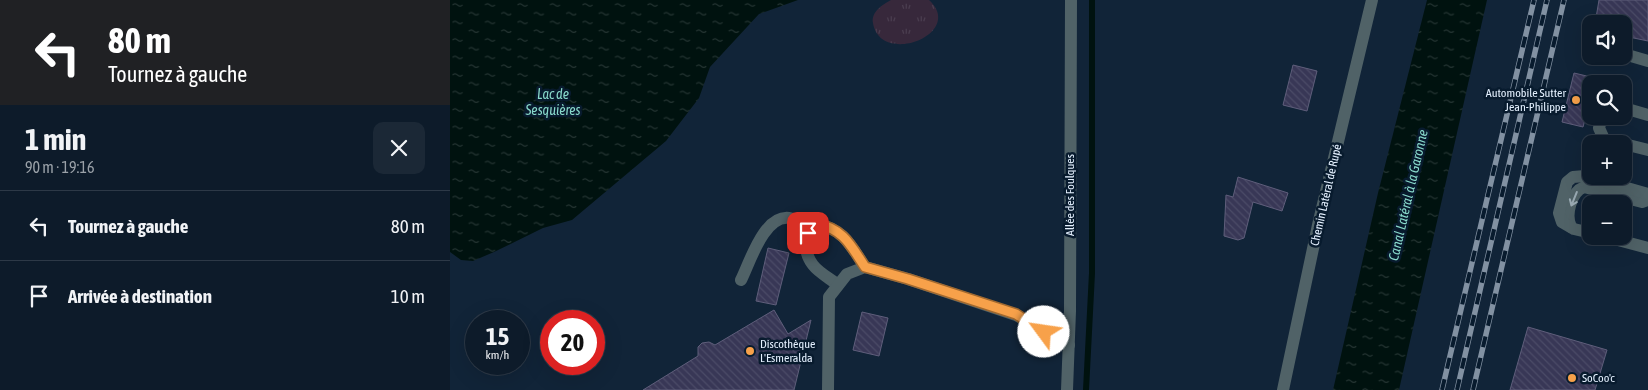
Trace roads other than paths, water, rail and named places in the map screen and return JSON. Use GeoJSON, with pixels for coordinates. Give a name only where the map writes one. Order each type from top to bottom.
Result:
{"type":"FeatureCollection","features":[{"type":"Feature","properties":{"kind":"street","name":"Allée des Foulques"},"geometry":{"type":"LineString","coordinates":[[1067,390],[1069,345],[1071,0]]}},
{"type":"Feature","properties":{"kind":"street","name":"Chemin Latéral de Rupé"},"geometry":{"type":"LineString","coordinates":[[1283,390],[1318,225],[1372,0]]}},
{"type":"Feature","properties":{"kind":"street"},"geometry":{"type":"LineString","coordinates":[[1632,56],[1648,61]]}},
{"type":"Feature","properties":{"kind":"street"},"geometry":{"type":"LineString","coordinates":[[1632,110],[1648,115]]}},
{"type":"Feature","properties":{"kind":"street"},"geometry":{"type":"LineString","coordinates":[[1600,125],[1599,128],[1604,138],[1648,150]]}},
{"type":"Feature","properties":{"kind":"street"},"geometry":{"type":"LineString","coordinates":[[1582,230],[1562,222],[1558,213],[1567,182],[1573,177],[1585,176],[1648,194]]}},
{"type":"Feature","properties":{"kind":"street"},"geometry":{"type":"LineString","coordinates":[[1571,227],[1567,216],[1574,194],[1584,187],[1642,202],[1648,200]]}},
{"type":"Feature","properties":{"kind":"street"},"geometry":{"type":"LineString","coordinates":[[741,280],[766,228],[776,220],[790,218],[811,228]]}},
{"type":"Feature","properties":{"kind":"street"},"geometry":{"type":"LineString","coordinates":[[838,285],[814,266],[805,250],[808,233],[817,224],[832,227],[847,241],[865,267]]}},
{"type":"Feature","properties":{"kind":"street"},"geometry":{"type":"LineString","coordinates":[[1632,244],[1648,248]]}},
{"type":"Feature","properties":{"kind":"street"},"geometry":{"type":"LineString","coordinates":[[828,390],[829,297],[846,274],[865,267],[1016,314],[1069,345]]}},
{"type":"Feature","properties":{"kind":"water","name":"Lac de Sesquières"},"geometry":{"type":"Polygon","coordinates":[[[450,0],[798,0],[759,14],[710,67],[699,98],[666,141],[572,220],[543,228],[473,261],[461,260],[450,252],[450,0]]]}},
{"type":"Feature","properties":{"kind":"water","name":"Canal Latéral à la Garonne"},"geometry":{"type":"Polygon","coordinates":[[[1427,0],[1487,0],[1399,390],[1333,390],[1378,193],[1427,0]]]}},
{"type":"Feature","properties":{"kind":"waterway"},"geometry":{"type":"LineString","coordinates":[[1086,390],[1092,273],[1092,0]]}},
{"type":"Feature","properties":{"kind":"railway"},"geometry":{"type":"LineString","coordinates":[[1442,390],[1534,0]]}},
{"type":"Feature","properties":{"kind":"railway"},"geometry":{"type":"LineString","coordinates":[[1457,390],[1547,0]]}},
{"type":"Feature","properties":{"kind":"railway"},"geometry":{"type":"LineString","coordinates":[[1473,390],[1564,0]]}},
{"type":"Feature","properties":{"kind":"place","name":"Automobile Sutter Jean-Philippe"},"geometry":{"type":"Point","coordinates":[1576,100]}},
{"type":"Feature","properties":{"kind":"place","name":"Discothèque L'Esmeralda"},"geometry":{"type":"Point","coordinates":[750,351]}},
{"type":"Feature","properties":{"kind":"place","name":"SoCoo'c"},"geometry":{"type":"Point","coordinates":[1572,378]}}]}
